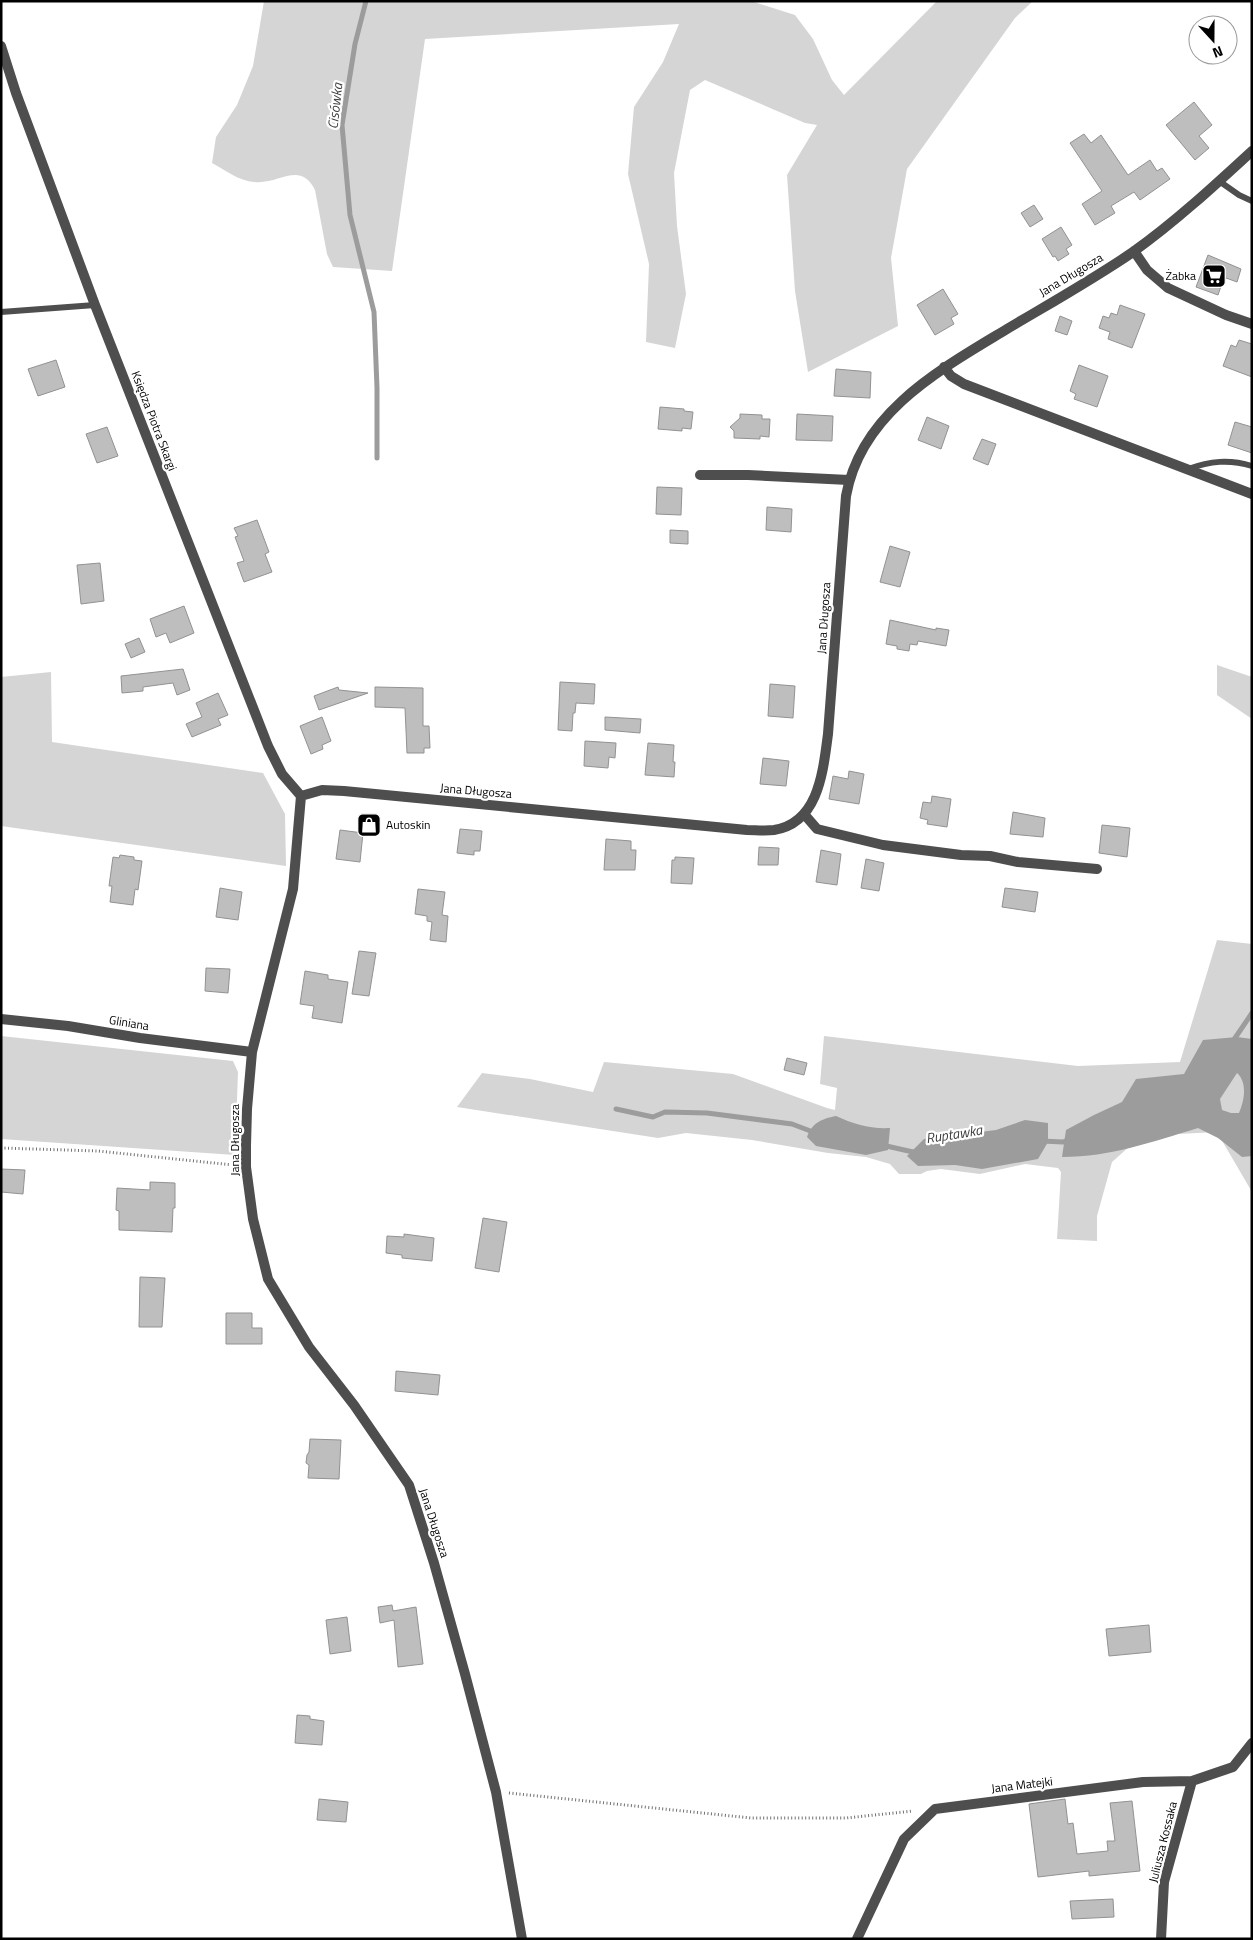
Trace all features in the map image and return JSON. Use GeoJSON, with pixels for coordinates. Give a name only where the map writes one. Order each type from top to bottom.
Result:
{"type":"FeatureCollection","features":[{"type":"Feature","properties":{"kind":"street","name":"Księdza Piotra Skargi"},"geometry":{"type":"LineString","coordinates":[[1,46],[16,93],[95,305],[268,746],[282,774],[301,796]]}},
{"type":"Feature","properties":{"kind":"street","name":"Jana Długosza"},"geometry":{"type":"LineString","coordinates":[[522,1939],[496,1792],[442,1590],[409,1485],[354,1405],[309,1347],[268,1279],[253,1219],[246,1167],[247,1109],[252,1052],[293,889],[301,796],[322,790],[344,791],[747,830],[773,830],[785,827],[804,814],[814,799],[818,788],[826,747],[849,480],[865,448],[886,417],[919,385],[944,367],[1134,251],[1176,218],[1252,151]]}},
{"type":"Feature","properties":{"kind":"street"},"geometry":{"type":"LineString","coordinates":[[1134,251],[1148,270],[1168,288],[1252,324]]}},
{"type":"Feature","properties":{"kind":"street"},"geometry":{"type":"LineString","coordinates":[[944,367],[951,376],[964,384],[1252,494]]}},
{"type":"Feature","properties":{"kind":"street"},"geometry":{"type":"LineString","coordinates":[[700,475],[748,475],[849,480]]}},
{"type":"Feature","properties":{"kind":"street"},"geometry":{"type":"LineString","coordinates":[[804,814],[817,829],[883,844],[961,855],[990,856],[1018,862],[1097,869]]}},
{"type":"Feature","properties":{"kind":"street","name":"Gliniana"},"geometry":{"type":"LineString","coordinates":[[1,1019],[68,1026],[140,1038],[252,1052]]}},
{"type":"Feature","properties":{"kind":"street","name":"Jana Matejki"},"geometry":{"type":"LineString","coordinates":[[935,1809],[1143,1782],[1192,1781],[1233,1767],[1252,1743]]}},
{"type":"Feature","properties":{"kind":"street","name":"Juliusza Kossaka"},"geometry":{"type":"LineString","coordinates":[[1161,1939],[1164,1882],[1192,1781]]}},
{"type":"Feature","properties":{"kind":"street"},"geometry":{"type":"LineString","coordinates":[[857,1939],[904,1839],[935,1809]]}},
{"type":"Feature","properties":{"kind":"lane"},"geometry":{"type":"LineString","coordinates":[[1219,181],[1239,195],[1252,201]]}},
{"type":"Feature","properties":{"kind":"lane"},"geometry":{"type":"LineString","coordinates":[[1,312],[95,305]]}},
{"type":"Feature","properties":{"kind":"lane"},"geometry":{"type":"LineString","coordinates":[[1188,469],[1202,464],[1222,461],[1240,462],[1252,466]]}},
{"type":"Feature","properties":{"kind":"path"},"geometry":{"type":"LineString","coordinates":[[1,1148],[98,1151],[246,1167]]}},
{"type":"Feature","properties":{"kind":"path"},"geometry":{"type":"LineString","coordinates":[[496,1792],[751,1818],[846,1818],[935,1809]]}},
{"type":"Feature","properties":{"kind":"shaded area"},"geometry":{"type":"Polygon","coordinates":[[[264,1],[751,1],[795,15],[813,39],[832,80],[844,95],[937,1],[1033,1],[1015,18],[907,169],[891,258],[898,326],[808,372],[795,291],[787,175],[817,125],[805,123],[705,80],[690,90],[674,173],[677,226],[686,294],[675,348],[646,342],[649,264],[628,174],[634,107],[663,62],[679,24],[425,39],[392,271],[333,267],[327,254],[315,190],[309,181],[303,177],[296,175],[254,182],[238,177],[212,163],[216,137],[237,105],[253,66],[264,1]]]}},
{"type":"Feature","properties":{"kind":"shaded area"},"geometry":{"type":"Polygon","coordinates":[[[1217,665],[1252,677],[1252,719],[1217,695],[1217,665]]]}},
{"type":"Feature","properties":{"kind":"shaded area"},"geometry":{"type":"Polygon","coordinates":[[[51,672],[52,742],[263,773],[285,814],[286,866],[1,826],[1,677],[51,672]]]}},
{"type":"Feature","properties":{"kind":"shaded area"},"geometry":{"type":"Polygon","coordinates":[[[1217,940],[1252,944],[1252,1192],[1217,1132],[1159,1135],[1130,1146],[1112,1162],[1097,1216],[1097,1241],[1057,1239],[1061,1172],[1058,1168],[1025,1164],[980,1174],[941,1169],[921,1174],[899,1174],[890,1164],[866,1157],[828,1153],[752,1140],[686,1133],[658,1138],[457,1107],[482,1073],[530,1079],[593,1092],[604,1062],[733,1074],[835,1110],[837,1088],[820,1084],[824,1036],[1078,1066],[1180,1062],[1217,940]]]}},
{"type":"Feature","properties":{"kind":"shaded area"},"geometry":{"type":"Polygon","coordinates":[[[1,1036],[233,1061],[238,1072],[235,1155],[1,1139],[1,1036]]]}},
{"type":"Feature","properties":{"kind":"shaded area"},"geometry":{"type":"Polygon","coordinates":[[[1237,1037],[1252,1039],[1252,1156],[1242,1157],[1218,1138],[1198,1128],[1114,1152],[1062,1157],[1066,1130],[1122,1102],[1136,1079],[1184,1074],[1203,1040],[1237,1037]],[[1237,1073],[1220,1099],[1222,1110],[1239,1113],[1244,1092],[1243,1082],[1237,1073]]]}},
{"type":"Feature","properties":{"kind":"shaded area"},"geometry":{"type":"Polygon","coordinates":[[[836,1116],[862,1125],[890,1128],[888,1150],[866,1155],[816,1146],[807,1137],[814,1125],[822,1120],[836,1116]]]}},
{"type":"Feature","properties":{"kind":"shaded area"},"geometry":{"type":"Polygon","coordinates":[[[1025,1120],[1048,1123],[1048,1142],[1038,1159],[982,1169],[955,1165],[918,1166],[907,1156],[924,1139],[996,1130],[1025,1120]]]}},
{"type":"Feature","properties":{"kind":"building"},"geometry":{"type":"Polygon","coordinates":[[[1194,102],[1212,125],[1199,136],[1209,148],[1195,160],[1166,125],[1194,102]]]}},
{"type":"Feature","properties":{"kind":"building"},"geometry":{"type":"Polygon","coordinates":[[[1084,134],[1091,143],[1101,135],[1128,175],[1150,160],[1157,171],[1162,168],[1170,179],[1140,200],[1134,192],[1111,206],[1115,213],[1095,225],[1082,204],[1102,191],[1070,143],[1084,134]]]}},
{"type":"Feature","properties":{"kind":"building"},"geometry":{"type":"Polygon","coordinates":[[[1034,205],[1043,219],[1030,227],[1021,213],[1034,205]]]}},
{"type":"Feature","properties":{"kind":"building"},"geometry":{"type":"Polygon","coordinates":[[[1061,227],[1072,245],[1066,249],[1069,254],[1058,261],[1055,256],[1053,257],[1042,239],[1061,227]]]}},
{"type":"Feature","properties":{"kind":"building","name":"Żabka"},"geometry":{"type":"Polygon","coordinates":[[[1208,255],[1241,269],[1237,282],[1226,278],[1218,295],[1196,287],[1208,255]]]}},
{"type":"Feature","properties":{"kind":"building"},"geometry":{"type":"Polygon","coordinates":[[[943,289],[958,314],[951,318],[954,324],[935,335],[917,305],[943,289]]]}},
{"type":"Feature","properties":{"kind":"building"},"geometry":{"type":"Polygon","coordinates":[[[1120,305],[1145,314],[1132,348],[1108,339],[1110,332],[1099,328],[1103,316],[1109,318],[1111,313],[1117,315],[1120,305]]]}},
{"type":"Feature","properties":{"kind":"building"},"geometry":{"type":"Polygon","coordinates":[[[1060,316],[1072,321],[1067,335],[1055,331],[1060,316]]]}},
{"type":"Feature","properties":{"kind":"building"},"geometry":{"type":"Polygon","coordinates":[[[1239,340],[1252,344],[1252,377],[1223,366],[1231,345],[1236,347],[1239,340]]]}},
{"type":"Feature","properties":{"kind":"building"},"geometry":{"type":"Polygon","coordinates":[[[56,360],[65,387],[38,396],[28,369],[56,360]]]}},
{"type":"Feature","properties":{"kind":"building"},"geometry":{"type":"Polygon","coordinates":[[[1079,365],[1108,376],[1097,407],[1074,399],[1076,394],[1070,391],[1079,365]]]}},
{"type":"Feature","properties":{"kind":"building"},"geometry":{"type":"Polygon","coordinates":[[[836,369],[871,372],[870,398],[834,396],[836,369]]]}},
{"type":"Feature","properties":{"kind":"building"},"geometry":{"type":"Polygon","coordinates":[[[660,407],[684,409],[684,411],[693,412],[691,429],[682,428],[682,431],[658,429],[660,407]]]}},
{"type":"Feature","properties":{"kind":"building"},"geometry":{"type":"Polygon","coordinates":[[[740,414],[762,415],[762,419],[770,419],[769,437],[760,436],[760,439],[734,438],[734,431],[730,427],[740,418],[740,414]]]}},
{"type":"Feature","properties":{"kind":"building"},"geometry":{"type":"Polygon","coordinates":[[[797,414],[833,416],[832,441],[796,440],[797,414]]]}},
{"type":"Feature","properties":{"kind":"building"},"geometry":{"type":"Polygon","coordinates":[[[927,417],[949,426],[941,449],[918,440],[927,417]]]}},
{"type":"Feature","properties":{"kind":"building"},"geometry":{"type":"Polygon","coordinates":[[[1235,422],[1252,427],[1252,453],[1228,445],[1235,422]]]}},
{"type":"Feature","properties":{"kind":"building"},"geometry":{"type":"Polygon","coordinates":[[[107,427],[118,456],[97,463],[86,434],[107,427]]]}},
{"type":"Feature","properties":{"kind":"building"},"geometry":{"type":"Polygon","coordinates":[[[982,439],[996,444],[988,465],[973,459],[982,439]]]}},
{"type":"Feature","properties":{"kind":"building"},"geometry":{"type":"Polygon","coordinates":[[[657,487],[682,488],[681,515],[656,514],[657,487]]]}},
{"type":"Feature","properties":{"kind":"building"},"geometry":{"type":"Polygon","coordinates":[[[767,507],[792,509],[791,532],[766,530],[767,507]]]}},
{"type":"Feature","properties":{"kind":"building"},"geometry":{"type":"Polygon","coordinates":[[[257,520],[269,552],[265,554],[272,572],[244,582],[237,563],[244,561],[235,537],[238,536],[234,528],[257,520]]]}},
{"type":"Feature","properties":{"kind":"building"},"geometry":{"type":"Polygon","coordinates":[[[670,530],[688,531],[688,544],[670,543],[670,530]]]}},
{"type":"Feature","properties":{"kind":"building"},"geometry":{"type":"Polygon","coordinates":[[[890,546],[910,552],[900,587],[880,582],[890,546]]]}},
{"type":"Feature","properties":{"kind":"building"},"geometry":{"type":"Polygon","coordinates":[[[100,563],[104,601],[81,604],[77,565],[100,563]]]}},
{"type":"Feature","properties":{"kind":"building"},"geometry":{"type":"Polygon","coordinates":[[[184,606],[194,633],[170,643],[166,633],[156,637],[150,619],[184,606]]]}},
{"type":"Feature","properties":{"kind":"building"},"geometry":{"type":"Polygon","coordinates":[[[890,620],[936,630],[936,628],[949,630],[946,646],[918,641],[917,645],[910,644],[909,651],[897,649],[897,646],[886,644],[890,620]]]}},
{"type":"Feature","properties":{"kind":"building"},"geometry":{"type":"Polygon","coordinates":[[[139,638],[145,652],[131,658],[125,644],[139,638]]]}},
{"type":"Feature","properties":{"kind":"building"},"geometry":{"type":"Polygon","coordinates":[[[183,669],[190,690],[177,695],[173,683],[143,687],[143,691],[122,693],[121,676],[183,669]]]}},
{"type":"Feature","properties":{"kind":"building"},"geometry":{"type":"Polygon","coordinates":[[[560,682],[595,684],[594,704],[576,703],[575,713],[573,713],[572,731],[558,730],[560,682]]]}},
{"type":"Feature","properties":{"kind":"building"},"geometry":{"type":"Polygon","coordinates":[[[770,684],[795,686],[793,718],[768,716],[770,684]]]}},
{"type":"Feature","properties":{"kind":"building"},"geometry":{"type":"Polygon","coordinates":[[[338,687],[339,690],[368,693],[319,710],[314,696],[338,687]]]}},
{"type":"Feature","properties":{"kind":"building"},"geometry":{"type":"Polygon","coordinates":[[[375,687],[423,688],[423,726],[429,726],[430,748],[424,748],[424,753],[407,753],[405,708],[375,707],[375,687]]]}},
{"type":"Feature","properties":{"kind":"building"},"geometry":{"type":"Polygon","coordinates":[[[218,693],[228,715],[218,719],[221,725],[192,737],[186,724],[202,717],[196,703],[218,693]]]}},
{"type":"Feature","properties":{"kind":"building"},"geometry":{"type":"Polygon","coordinates":[[[322,717],[331,741],[322,745],[323,749],[311,754],[300,726],[322,717]]]}},
{"type":"Feature","properties":{"kind":"building"},"geometry":{"type":"Polygon","coordinates":[[[605,717],[641,719],[640,733],[605,730],[605,717]]]}},
{"type":"Feature","properties":{"kind":"building"},"geometry":{"type":"Polygon","coordinates":[[[585,741],[616,743],[615,758],[609,757],[608,768],[584,766],[585,741]]]}},
{"type":"Feature","properties":{"kind":"building"},"geometry":{"type":"Polygon","coordinates":[[[648,743],[674,745],[674,777],[645,775],[648,743]]]}},
{"type":"Feature","properties":{"kind":"building"},"geometry":{"type":"Polygon","coordinates":[[[763,758],[789,761],[786,786],[760,784],[763,758]]]}},
{"type":"Feature","properties":{"kind":"building"},"geometry":{"type":"Polygon","coordinates":[[[849,771],[864,774],[859,804],[829,799],[833,776],[848,779],[849,771]]]}},
{"type":"Feature","properties":{"kind":"building"},"geometry":{"type":"Polygon","coordinates":[[[932,796],[951,799],[947,827],[927,824],[928,820],[920,818],[923,802],[931,803],[932,796]]]}},
{"type":"Feature","properties":{"kind":"building"},"geometry":{"type":"Polygon","coordinates":[[[1013,812],[1045,818],[1043,837],[1010,834],[1013,812]]]}},
{"type":"Feature","properties":{"kind":"building"},"geometry":{"type":"Polygon","coordinates":[[[1102,825],[1130,828],[1127,857],[1099,853],[1102,825]]]}},
{"type":"Feature","properties":{"kind":"building"},"geometry":{"type":"Polygon","coordinates":[[[460,829],[482,831],[480,851],[474,851],[474,855],[457,853],[460,829]]]}},
{"type":"Feature","properties":{"kind":"building"},"geometry":{"type":"Polygon","coordinates":[[[340,830],[363,833],[360,862],[336,859],[340,830]]]}},
{"type":"Feature","properties":{"kind":"building"},"geometry":{"type":"Polygon","coordinates":[[[606,839],[631,841],[631,850],[636,850],[635,870],[604,870],[606,839]]]}},
{"type":"Feature","properties":{"kind":"building"},"geometry":{"type":"Polygon","coordinates":[[[759,847],[779,848],[778,865],[758,865],[759,847]]]}},
{"type":"Feature","properties":{"kind":"building"},"geometry":{"type":"Polygon","coordinates":[[[821,850],[841,854],[837,885],[816,882],[821,850]]]}},
{"type":"Feature","properties":{"kind":"building"},"geometry":{"type":"Polygon","coordinates":[[[120,855],[134,857],[134,860],[142,861],[138,890],[135,889],[133,905],[110,902],[112,886],[109,886],[113,857],[119,858],[120,855]]]}},
{"type":"Feature","properties":{"kind":"building"},"geometry":{"type":"Polygon","coordinates":[[[675,857],[694,858],[692,884],[671,883],[672,860],[675,860],[675,857]]]}},
{"type":"Feature","properties":{"kind":"building"},"geometry":{"type":"Polygon","coordinates":[[[866,859],[884,863],[879,891],[861,888],[866,859]]]}},
{"type":"Feature","properties":{"kind":"building"},"geometry":{"type":"Polygon","coordinates":[[[220,888],[242,892],[238,920],[216,917],[220,888]]]}},
{"type":"Feature","properties":{"kind":"building"},"geometry":{"type":"Polygon","coordinates":[[[1005,888],[1038,892],[1035,912],[1002,907],[1005,888]]]}},
{"type":"Feature","properties":{"kind":"building"},"geometry":{"type":"Polygon","coordinates":[[[418,889],[445,892],[442,915],[448,916],[446,942],[430,940],[432,922],[427,921],[427,916],[415,914],[418,889]]]}},
{"type":"Feature","properties":{"kind":"building"},"geometry":{"type":"Polygon","coordinates":[[[359,951],[376,953],[369,996],[352,994],[359,951]]]}},
{"type":"Feature","properties":{"kind":"building"},"geometry":{"type":"Polygon","coordinates":[[[206,968],[230,969],[228,993],[205,991],[206,968]]]}},
{"type":"Feature","properties":{"kind":"building"},"geometry":{"type":"Polygon","coordinates":[[[305,971],[328,975],[328,979],[348,982],[342,1023],[312,1018],[314,1006],[300,1004],[305,971]]]}},
{"type":"Feature","properties":{"kind":"building"},"geometry":{"type":"Polygon","coordinates":[[[787,1058],[807,1063],[804,1075],[784,1070],[787,1058]]]}},
{"type":"Feature","properties":{"kind":"building"},"geometry":{"type":"Polygon","coordinates":[[[1,1169],[25,1170],[23,1194],[1,1192],[1,1169]]]}},
{"type":"Feature","properties":{"kind":"building"},"geometry":{"type":"Polygon","coordinates":[[[150,1182],[175,1183],[175,1208],[173,1208],[172,1232],[119,1230],[119,1211],[116,1210],[117,1188],[150,1190],[150,1182]]]}},
{"type":"Feature","properties":{"kind":"building"},"geometry":{"type":"Polygon","coordinates":[[[483,1218],[507,1222],[499,1272],[475,1268],[483,1218]]]}},
{"type":"Feature","properties":{"kind":"building"},"geometry":{"type":"Polygon","coordinates":[[[404,1234],[434,1238],[432,1261],[402,1258],[402,1255],[386,1253],[387,1236],[404,1237],[404,1234]]]}},
{"type":"Feature","properties":{"kind":"building"},"geometry":{"type":"Polygon","coordinates":[[[140,1277],[165,1278],[162,1327],[139,1327],[140,1277]]]}},
{"type":"Feature","properties":{"kind":"building"},"geometry":{"type":"Polygon","coordinates":[[[226,1313],[252,1313],[252,1328],[262,1328],[262,1344],[226,1344],[226,1313]]]}},
{"type":"Feature","properties":{"kind":"building"},"geometry":{"type":"Polygon","coordinates":[[[396,1371],[440,1375],[438,1395],[395,1391],[396,1371]]]}},
{"type":"Feature","properties":{"kind":"building"},"geometry":{"type":"Polygon","coordinates":[[[310,1439],[341,1440],[339,1479],[308,1478],[309,1465],[306,1463],[310,1439]]]}},
{"type":"Feature","properties":{"kind":"building"},"geometry":{"type":"Polygon","coordinates":[[[392,1605],[393,1611],[416,1607],[423,1664],[398,1667],[394,1620],[380,1623],[378,1607],[392,1605]]]}},
{"type":"Feature","properties":{"kind":"building"},"geometry":{"type":"Polygon","coordinates":[[[347,1617],[351,1651],[330,1654],[326,1620],[347,1617]]]}},
{"type":"Feature","properties":{"kind":"building"},"geometry":{"type":"Polygon","coordinates":[[[1149,1625],[1151,1652],[1109,1656],[1106,1629],[1149,1625]]]}},
{"type":"Feature","properties":{"kind":"building"},"geometry":{"type":"Polygon","coordinates":[[[297,1715],[310,1716],[310,1719],[324,1721],[322,1745],[295,1743],[297,1715]]]}},
{"type":"Feature","properties":{"kind":"building"},"geometry":{"type":"Polygon","coordinates":[[[319,1799],[348,1802],[346,1822],[317,1820],[319,1799]]]}},
{"type":"Feature","properties":{"kind":"building"},"geometry":{"type":"Polygon","coordinates":[[[1065,1799],[1068,1824],[1073,1823],[1077,1854],[1108,1851],[1107,1841],[1115,1841],[1110,1803],[1132,1801],[1140,1871],[1089,1876],[1089,1871],[1038,1877],[1029,1804],[1065,1799]]]}},
{"type":"Feature","properties":{"kind":"building"},"geometry":{"type":"Polygon","coordinates":[[[1113,1899],[1114,1917],[1072,1919],[1070,1901],[1113,1899]]]}},
{"type":"Feature","properties":{"kind":"waterway","name":"Cisówka"},"geometry":{"type":"LineString","coordinates":[[366,1],[355,44],[342,125],[350,215],[374,312],[377,458]]}},
{"type":"Feature","properties":{"kind":"waterway","name":"Ruptawka"},"geometry":{"type":"LineString","coordinates":[[1233,1041],[1252,1013]]}},
{"type":"Feature","properties":{"kind":"waterway","name":"Ruptawka"},"geometry":{"type":"LineString","coordinates":[[616,1109],[653,1117],[665,1112],[707,1113],[792,1124],[813,1132]]}},
{"type":"Feature","properties":{"kind":"waterway","name":"Ruptawka"},"geometry":{"type":"LineString","coordinates":[[1042,1141],[1063,1142],[1068,1140]]}},
{"type":"Feature","properties":{"kind":"waterway","name":"Ruptawka"},"geometry":{"type":"LineString","coordinates":[[882,1145],[913,1152],[918,1151]]}},
{"type":"Feature","properties":{"kind":"place","name":"Żabka"},"geometry":{"type":"Point","coordinates":[1214,276]}},
{"type":"Feature","properties":{"kind":"place","name":"Autoskin"},"geometry":{"type":"Point","coordinates":[369,825]}}]}
